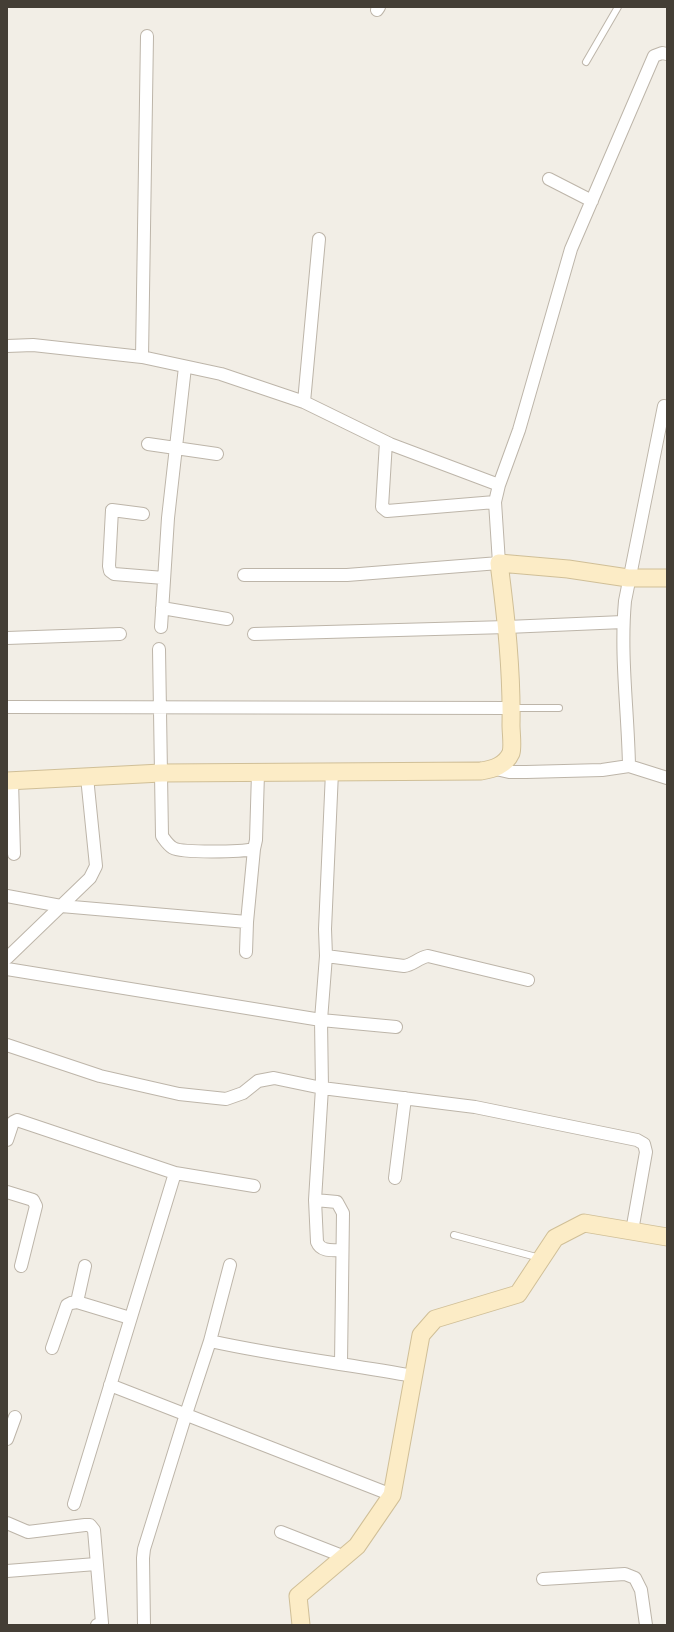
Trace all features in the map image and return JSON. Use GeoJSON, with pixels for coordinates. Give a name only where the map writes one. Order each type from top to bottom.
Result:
{"type":"FeatureCollection","features":[{"type":"Feature","properties":{"kind":"street"},"geometry":{"type":"LineString","coordinates":[[142,357],[147,36]]}},
{"type":"Feature","properties":{"kind":"street"},"geometry":{"type":"LineString","coordinates":[[496,769],[507,759],[511,752],[511,708],[507,627],[499,563],[495,502],[499,485],[519,430],[571,249],[654,56],[662,53],[667,54]]}},
{"type":"Feature","properties":{"kind":"street"},"geometry":{"type":"LineString","coordinates":[[550,179],[592,201]]}},
{"type":"Feature","properties":{"kind":"street"},"geometry":{"type":"LineString","coordinates":[[304,402],[319,239]]}},
{"type":"Feature","properties":{"kind":"street"},"geometry":{"type":"LineString","coordinates":[[7,346],[33,345],[142,357],[221,374],[304,402],[386,442],[443,465],[499,485]]}},
{"type":"Feature","properties":{"kind":"street"},"geometry":{"type":"LineString","coordinates":[[161,627],[168,518],[185,367]]}},
{"type":"Feature","properties":{"kind":"street"},"geometry":{"type":"LineString","coordinates":[[629,766],[628,731],[623,673],[623,622],[628,578],[664,406]]}},
{"type":"Feature","properties":{"kind":"street"},"geometry":{"type":"LineString","coordinates":[[386,442],[382,507],[384,510],[387,511],[495,502]]}},
{"type":"Feature","properties":{"kind":"street"},"geometry":{"type":"LineString","coordinates":[[148,444],[217,454]]}},
{"type":"Feature","properties":{"kind":"street"},"geometry":{"type":"LineString","coordinates":[[143,514],[112,510],[110,572],[114,574],[164,578]]}},
{"type":"Feature","properties":{"kind":"street"},"geometry":{"type":"LineString","coordinates":[[244,575],[348,575],[499,563],[568,569],[628,578],[667,578]]}},
{"type":"Feature","properties":{"kind":"street"},"geometry":{"type":"LineString","coordinates":[[162,608],[227,619]]}},
{"type":"Feature","properties":{"kind":"street"},"geometry":{"type":"LineString","coordinates":[[254,634],[507,627],[623,622]]}},
{"type":"Feature","properties":{"kind":"street"},"geometry":{"type":"LineString","coordinates":[[7,638],[120,634]]}},
{"type":"Feature","properties":{"kind":"street"},"geometry":{"type":"LineString","coordinates":[[159,649],[162,836],[174,848],[211,852],[245,851],[254,849]]}},
{"type":"Feature","properties":{"kind":"street"},"geometry":{"type":"LineString","coordinates":[[7,706],[160,708],[511,708]]}},
{"type":"Feature","properties":{"kind":"street"},"geometry":{"type":"LineString","coordinates":[[14,854],[9,781],[161,773],[481,771],[496,769],[509,772],[534,772],[602,770],[629,766],[667,778]]}},
{"type":"Feature","properties":{"kind":"street"},"geometry":{"type":"LineString","coordinates":[[332,772],[325,929],[326,956],[322,1020],[322,1088],[315,1200],[317,1242],[319,1247],[323,1250],[342,1250]]}},
{"type":"Feature","properties":{"kind":"street"},"geometry":{"type":"LineString","coordinates":[[246,952],[246,922],[256,840],[258,773]]}},
{"type":"Feature","properties":{"kind":"street"},"geometry":{"type":"LineString","coordinates":[[7,958],[90,878],[96,866],[87,777]]}},
{"type":"Feature","properties":{"kind":"street"},"geometry":{"type":"LineString","coordinates":[[7,896],[61,906],[246,922]]}},
{"type":"Feature","properties":{"kind":"street"},"geometry":{"type":"LineString","coordinates":[[326,956],[404,966],[410,966],[421,957],[428,956],[528,980]]}},
{"type":"Feature","properties":{"kind":"street"},"geometry":{"type":"LineString","coordinates":[[7,969],[322,1020],[396,1027]]}},
{"type":"Feature","properties":{"kind":"street"},"geometry":{"type":"LineString","coordinates":[[7,1045],[100,1076],[179,1094],[226,1099],[243,1093],[258,1081],[274,1078],[322,1088],[475,1107],[636,1140],[644,1144],[646,1152],[632,1231]]}},
{"type":"Feature","properties":{"kind":"street"},"geometry":{"type":"LineString","coordinates":[[395,1178],[405,1098]]}},
{"type":"Feature","properties":{"kind":"street"},"geometry":{"type":"LineString","coordinates":[[7,1140],[13,1122],[17,1120],[175,1173],[254,1186]]}},
{"type":"Feature","properties":{"kind":"street"},"geometry":{"type":"LineString","coordinates":[[74,1504],[175,1173]]}},
{"type":"Feature","properties":{"kind":"street"},"geometry":{"type":"LineString","coordinates":[[7,1192],[33,1200],[36,1206],[20,1266]]}},
{"type":"Feature","properties":{"kind":"street"},"geometry":{"type":"LineString","coordinates":[[315,1200],[337,1202],[340,1206],[343,1222],[341,1363]]}},
{"type":"Feature","properties":{"kind":"street"},"geometry":{"type":"LineString","coordinates":[[300,1625],[298,1596],[357,1546],[392,1495],[421,1335],[435,1319],[518,1294],[555,1238],[584,1224],[667,1238]]}},
{"type":"Feature","properties":{"kind":"street"},"geometry":{"type":"LineString","coordinates":[[144,1625],[144,1553],[186,1414],[210,1341],[230,1265]]}},
{"type":"Feature","properties":{"kind":"street"},"geometry":{"type":"LineString","coordinates":[[77,1302],[84,1266]]}},
{"type":"Feature","properties":{"kind":"street"},"geometry":{"type":"LineString","coordinates":[[52,1348],[67,1305],[71,1303],[77,1302],[130,1318]]}},
{"type":"Feature","properties":{"kind":"street"},"geometry":{"type":"LineString","coordinates":[[210,1341],[276,1354],[341,1363],[414,1376]]}},
{"type":"Feature","properties":{"kind":"street"},"geometry":{"type":"LineString","coordinates":[[110,1385],[392,1495]]}},
{"type":"Feature","properties":{"kind":"street"},"geometry":{"type":"LineString","coordinates":[[7,1439],[16,1417]]}},
{"type":"Feature","properties":{"kind":"street"},"geometry":{"type":"LineString","coordinates":[[7,1523],[24,1531],[30,1532],[90,1525],[94,1530],[102,1623],[97,1625]]}},
{"type":"Feature","properties":{"kind":"street"},"geometry":{"type":"LineString","coordinates":[[7,1533],[24,1531]]}},
{"type":"Feature","properties":{"kind":"street"},"geometry":{"type":"LineString","coordinates":[[281,1532],[345,1556]]}},
{"type":"Feature","properties":{"kind":"street"},"geometry":{"type":"LineString","coordinates":[[7,1571],[96,1564]]}},
{"type":"Feature","properties":{"kind":"street"},"geometry":{"type":"LineString","coordinates":[[543,1579],[625,1574],[635,1578],[641,1590],[646,1625]]}},
{"type":"Feature","properties":{"kind":"lane"},"geometry":{"type":"LineString","coordinates":[[586,62],[618,7]]}},
{"type":"Feature","properties":{"kind":"lane"},"geometry":{"type":"LineString","coordinates":[[511,708],[559,708]]}},
{"type":"Feature","properties":{"kind":"lane"},"geometry":{"type":"LineString","coordinates":[[454,1235],[542,1258]]}}]}
